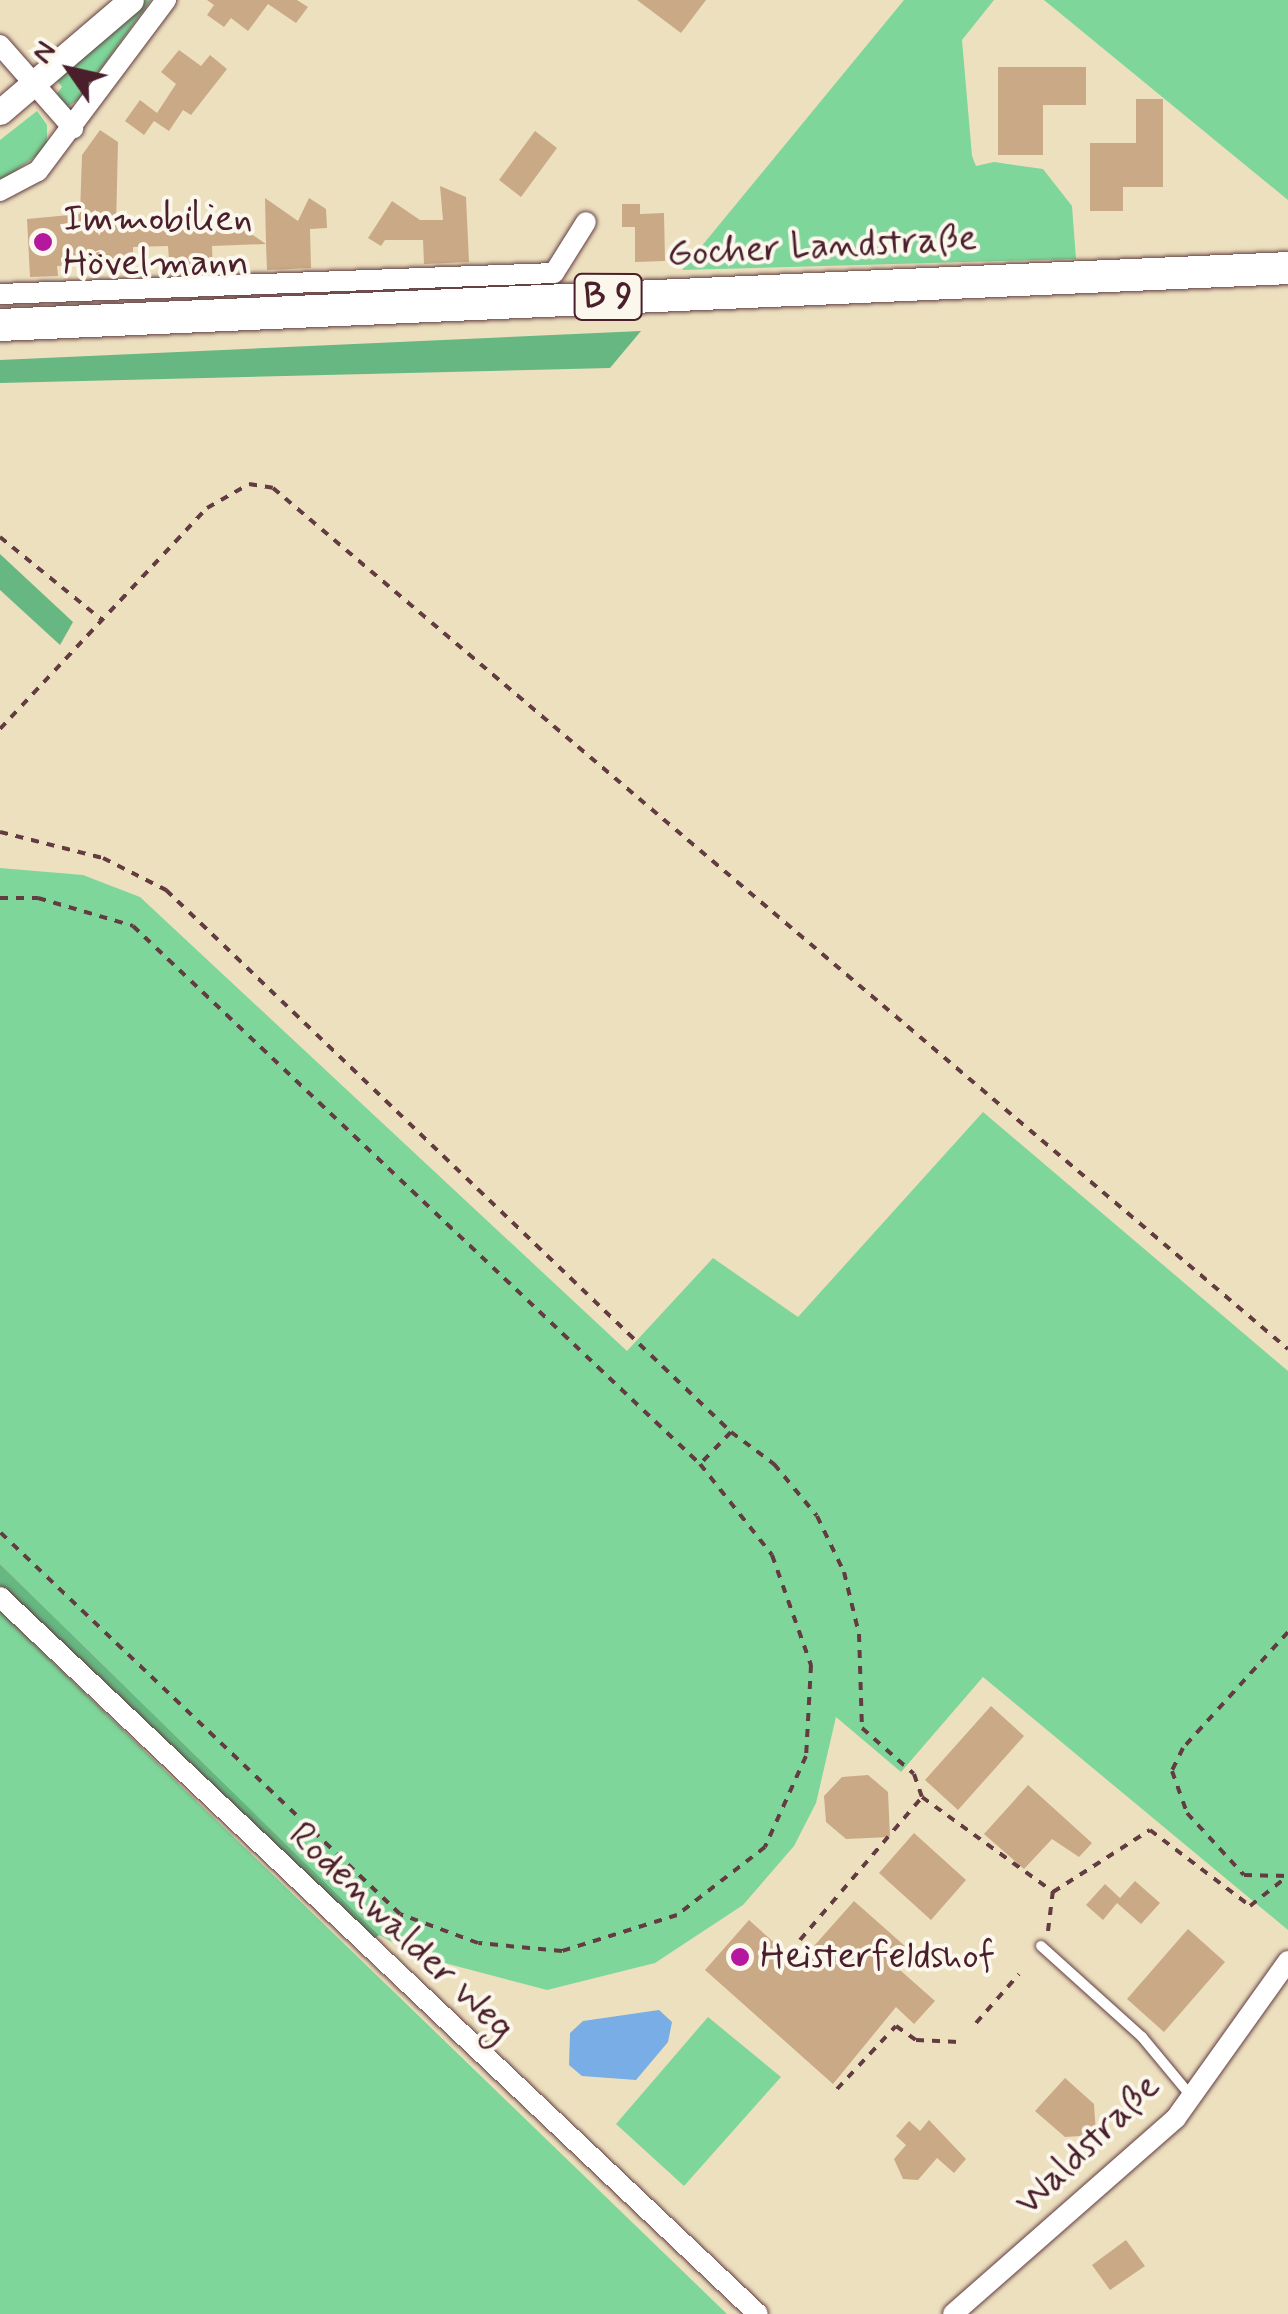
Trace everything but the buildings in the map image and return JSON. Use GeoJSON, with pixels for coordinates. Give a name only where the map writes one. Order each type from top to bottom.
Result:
{"type":"FeatureCollection","features":[{"type":"Feature","properties":{"kind":"main road","name":"Gocher Landstraße"},"geometry":{"type":"LineString","coordinates":[[0,325],[1288,268]]}},
{"type":"Feature","properties":{"kind":"street"},"geometry":{"type":"LineString","coordinates":[[0,112],[131,0]]}},
{"type":"Feature","properties":{"kind":"street"},"geometry":{"type":"LineString","coordinates":[[0,191],[26,182],[73,128],[166,0]]}},
{"type":"Feature","properties":{"kind":"street"},"geometry":{"type":"LineString","coordinates":[[0,45],[73,128]]}},
{"type":"Feature","properties":{"kind":"street"},"geometry":{"type":"LineString","coordinates":[[0,294],[554,273],[586,222]]}},
{"type":"Feature","properties":{"kind":"street","name":"Rodenwalder Weg"},"geometry":{"type":"LineString","coordinates":[[0,1597],[758,2314]]}},
{"type":"Feature","properties":{"kind":"street","name":"Waldstraße"},"geometry":{"type":"LineString","coordinates":[[953,2314],[1176,2118],[1288,1961]]}},
{"type":"Feature","properties":{"kind":"lane"},"geometry":{"type":"LineString","coordinates":[[1041,1946],[1142,2037],[1191,2096]]}},
{"type":"Feature","properties":{"kind":"path"},"geometry":{"type":"LineString","coordinates":[[0,729],[207,508],[249,484],[273,488],[1288,1349]]}},
{"type":"Feature","properties":{"kind":"path"},"geometry":{"type":"LineString","coordinates":[[0,538],[102,620]]}},
{"type":"Feature","properties":{"kind":"path"},"geometry":{"type":"LineString","coordinates":[[0,832],[103,858],[166,890],[731,1432],[774,1464],[817,1516],[844,1572],[859,1634],[862,1728],[914,1774],[922,1797],[1052,1892],[1054,1916],[1041,1946]]}},
{"type":"Feature","properties":{"kind":"path"},"geometry":{"type":"LineString","coordinates":[[0,898],[38,898],[132,926],[700,1464],[772,1556],[811,1665],[806,1756],[765,1847],[677,1915],[562,1951],[478,1942],[400,1914],[0,1532]]}},
{"type":"Feature","properties":{"kind":"path"},"geometry":{"type":"LineString","coordinates":[[700,1464],[731,1432]]}},
{"type":"Feature","properties":{"kind":"path"},"geometry":{"type":"LineString","coordinates":[[1286,1878],[1244,1875],[1186,1813],[1172,1771],[1183,1748],[1288,1632]]}},
{"type":"Feature","properties":{"kind":"path"},"geometry":{"type":"LineString","coordinates":[[800,1940],[922,1797]]}},
{"type":"Feature","properties":{"kind":"path"},"geometry":{"type":"LineString","coordinates":[[1052,1892],[1150,1830],[1250,1906],[1286,1878]]}},
{"type":"Feature","properties":{"kind":"path"},"geometry":{"type":"LineString","coordinates":[[976,2023],[1019,1974]]}},
{"type":"Feature","properties":{"kind":"path"},"geometry":{"type":"LineString","coordinates":[[837,2090],[896,2026],[916,2040],[959,2042]]}},
{"type":"Feature","properties":{"kind":"green space"},"geometry":{"type":"Polygon","coordinates":[[[146,0],[151,0],[79,99],[66,108],[52,100],[62,87],[56,79],[146,0]]]}},
{"type":"Feature","properties":{"kind":"green space"},"geometry":{"type":"Polygon","coordinates":[[[904,0],[994,0],[962,40],[972,156],[976,166],[994,162],[1043,169],[1072,206],[1076,259],[682,270],[904,0]]]}},
{"type":"Feature","properties":{"kind":"green space"},"geometry":{"type":"Polygon","coordinates":[[[1044,0],[1288,0],[1288,200],[1044,0]]]}},
{"type":"Feature","properties":{"kind":"green space"},"geometry":{"type":"Polygon","coordinates":[[[37,111],[47,125],[47,148],[0,182],[0,140],[37,111]]]}},
{"type":"Feature","properties":{"kind":"green space"},"geometry":{"type":"Polygon","coordinates":[[[641,331],[610,368],[0,383],[0,360],[641,331]]]}},
{"type":"Feature","properties":{"kind":"green space"},"geometry":{"type":"Polygon","coordinates":[[[0,554],[73,622],[60,645],[0,590],[0,554]]]}},
{"type":"Feature","properties":{"kind":"green space"},"geometry":{"type":"Polygon","coordinates":[[[0,868],[83,875],[140,897],[627,1351],[713,1258],[798,1317],[983,1112],[1288,1371],[1288,1930],[983,1677],[901,1772],[836,1717],[816,1803],[794,1846],[743,1905],[655,1963],[547,1990],[418,1956],[379,1935],[0,1564],[0,868]]]}},
{"type":"Feature","properties":{"kind":"green space"},"geometry":{"type":"Polygon","coordinates":[[[0,1564],[379,1935],[365,1947],[0,1597],[0,1564]]]}},
{"type":"Feature","properties":{"kind":"green space"},"geometry":{"type":"Polygon","coordinates":[[[0,1611],[727,2314],[0,2314],[0,1611]]]}},
{"type":"Feature","properties":{"kind":"green space"},"geometry":{"type":"Polygon","coordinates":[[[708,2017],[781,2077],[684,2186],[616,2124],[708,2017]]]}},
{"type":"Feature","properties":{"kind":"water"},"geometry":{"type":"Polygon","coordinates":[[[659,2010],[672,2022],[668,2042],[636,2080],[582,2076],[569,2065],[570,2033],[583,2021],[659,2010]]]}},
{"type":"Feature","properties":{"kind":"place","name":"Immobilien Hövelmann"},"geometry":{"type":"Point","coordinates":[43,242]}},
{"type":"Feature","properties":{"kind":"place","name":"Heisterfeldshof"},"geometry":{"type":"Point","coordinates":[740,1957]}}]}
